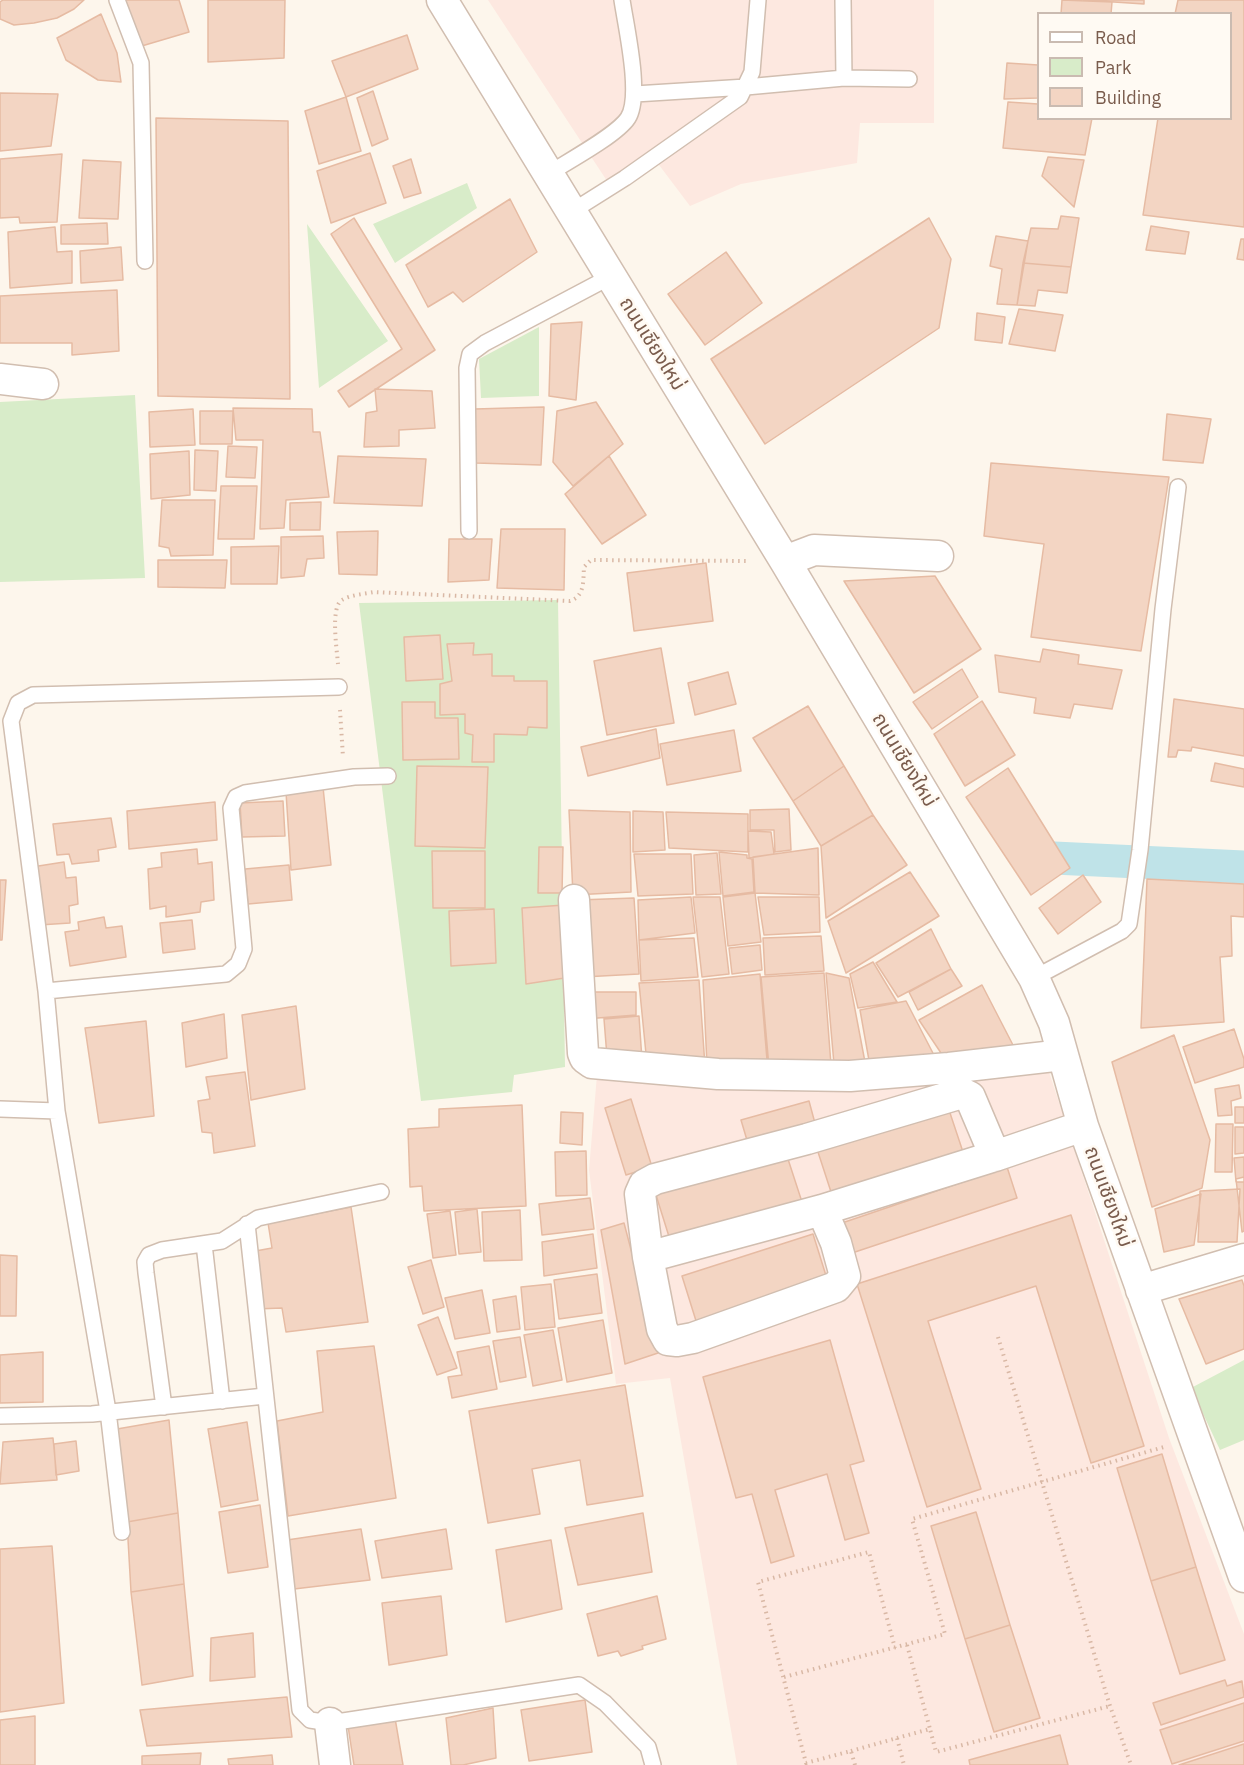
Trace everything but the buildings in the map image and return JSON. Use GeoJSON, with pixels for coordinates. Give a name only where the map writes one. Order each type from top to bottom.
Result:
{"type":"FeatureCollection","features":[{"type":"Feature","properties":{"kind":"street","name":"ถนนเชียงใหม่"},"geometry":{"type":"LineString","coordinates":[[442,0],[785,561],[1034,978],[1054,1023],[1083,1126],[1244,1577]]}},
{"type":"Feature","properties":{"kind":"street"},"geometry":{"type":"LineString","coordinates":[[0,379],[43,384]]}},
{"type":"Feature","properties":{"kind":"street"},"geometry":{"type":"LineString","coordinates":[[785,561],[814,550],[938,556]]}},
{"type":"Feature","properties":{"kind":"street"},"geometry":{"type":"LineString","coordinates":[[574,900],[584,1053],[585,1058],[592,1063],[718,1074],[850,1076],[1063,1055]]}},
{"type":"Feature","properties":{"kind":"street"},"geometry":{"type":"LineString","coordinates":[[822,1210],[836,1243],[845,1276],[836,1287],[693,1338],[668,1340],[662,1329],[648,1257],[640,1194],[644,1185],[655,1179],[807,1139],[962,1093],[970,1096],[995,1156]]}},
{"type":"Feature","properties":{"kind":"street"},"geometry":{"type":"LineString","coordinates":[[648,1257],[822,1210],[1083,1126]]}},
{"type":"Feature","properties":{"kind":"street"},"geometry":{"type":"LineString","coordinates":[[1141,1290],[1244,1259]]}},
{"type":"Feature","properties":{"kind":"street"},"geometry":{"type":"LineString","coordinates":[[330,1723],[336,1765]]}},
{"type":"Feature","properties":{"kind":"lane"},"geometry":{"type":"LineString","coordinates":[[117,0],[141,63],[144,261]]}},
{"type":"Feature","properties":{"kind":"lane"},"geometry":{"type":"LineString","coordinates":[[548,174],[615,131],[628,118],[635,94],[622,0]]}},
{"type":"Feature","properties":{"kind":"lane"},"geometry":{"type":"LineString","coordinates":[[571,212],[625,178],[673,143],[732,105],[740,97],[752,72],[758,0]]}},
{"type":"Feature","properties":{"kind":"lane"},"geometry":{"type":"LineString","coordinates":[[843,0],[844,78]]}},
{"type":"Feature","properties":{"kind":"lane"},"geometry":{"type":"LineString","coordinates":[[635,94],[844,78],[909,79]]}},
{"type":"Feature","properties":{"kind":"lane"},"geometry":{"type":"LineString","coordinates":[[469,531],[467,368],[470,354],[485,343],[606,279],[608,273]]}},
{"type":"Feature","properties":{"kind":"lane"},"geometry":{"type":"LineString","coordinates":[[1034,978],[1122,931],[1129,924],[1140,850],[1163,609],[1178,487]]}},
{"type":"Feature","properties":{"kind":"lane"},"geometry":{"type":"LineString","coordinates":[[122,1532],[108,1411],[57,1111],[46,991],[11,722],[18,703],[33,695],[339,687]]}},
{"type":"Feature","properties":{"kind":"lane"},"geometry":{"type":"LineString","coordinates":[[46,991],[226,974],[238,964],[244,949],[231,808],[236,798],[244,793],[354,777],[386,776]]}},
{"type":"Feature","properties":{"kind":"lane"},"geometry":{"type":"LineString","coordinates":[[0,1109],[57,1111]]}},
{"type":"Feature","properties":{"kind":"lane"},"geometry":{"type":"LineString","coordinates":[[164,1407],[145,1262],[148,1255],[153,1252],[222,1241],[258,1218],[381,1192]]}},
{"type":"Feature","properties":{"kind":"lane"},"geometry":{"type":"LineString","coordinates":[[247,1224],[300,1710],[310,1720],[330,1723],[579,1685],[605,1703],[648,1747],[653,1765]]}},
{"type":"Feature","properties":{"kind":"lane"},"geometry":{"type":"LineString","coordinates":[[204,1244],[222,1401]]}},
{"type":"Feature","properties":{"kind":"lane"},"geometry":{"type":"LineString","coordinates":[[0,1416],[92,1414],[265,1396]]}},
{"type":"Feature","properties":{"kind":"path"},"geometry":{"type":"LineString","coordinates":[[343,598],[374,592],[570,601],[577,599],[582,592],[584,567],[591,560],[785,561]]}},
{"type":"Feature","properties":{"kind":"path"},"geometry":{"type":"LineString","coordinates":[[998,1336],[1110,1706],[1131,1765]]}},
{"type":"Feature","properties":{"kind":"path"},"geometry":{"type":"LineString","coordinates":[[784,1677],[945,1634],[912,1520],[1194,1438]]}},
{"type":"Feature","properties":{"kind":"path"},"geometry":{"type":"LineString","coordinates":[[895,1648],[869,1552],[758,1582],[806,1763],[930,1729]]}},
{"type":"Feature","properties":{"kind":"path"},"geometry":{"type":"LineString","coordinates":[[908,1645],[936,1752],[1110,1706]]}},
{"type":"Feature","properties":{"kind":"path"},"geometry":{"type":"LineString","coordinates":[[897,1738],[904,1765]]}},
{"type":"Feature","properties":{"kind":"path"},"geometry":{"type":"LineString","coordinates":[[851,1751],[855,1765]]}},
{"type":"Feature","properties":{"kind":"shaded area"},"geometry":{"type":"Polygon","coordinates":[[[488,0],[934,0],[934,123],[860,123],[857,163],[741,184],[690,206],[656,161],[611,187],[488,0]]]}},
{"type":"Feature","properties":{"kind":"shaded area"},"geometry":{"type":"Polygon","coordinates":[[[1048,1069],[1169,1438],[1244,1634],[1244,1765],[737,1765],[670,1378],[616,1384],[589,1170],[597,1075],[1048,1069]]]}},
{"type":"Feature","properties":{"kind":"green space"},"geometry":{"type":"Polygon","coordinates":[[[467,183],[477,208],[395,263],[373,224],[467,183]]]}},
{"type":"Feature","properties":{"kind":"green space"},"geometry":{"type":"Polygon","coordinates":[[[307,224],[388,341],[319,388],[307,224]]]}},
{"type":"Feature","properties":{"kind":"green space"},"geometry":{"type":"Polygon","coordinates":[[[539,327],[539,396],[481,398],[479,359],[539,327]]]}},
{"type":"Feature","properties":{"kind":"green space"},"geometry":{"type":"Polygon","coordinates":[[[135,395],[145,578],[0,582],[0,402],[135,395]]]}},
{"type":"Feature","properties":{"kind":"green space"},"geometry":{"type":"Polygon","coordinates":[[[558,600],[565,1067],[514,1075],[512,1092],[421,1101],[359,603],[558,600]]]}},
{"type":"Feature","properties":{"kind":"green space"},"geometry":{"type":"Polygon","coordinates":[[[1244,1360],[1244,1440],[1220,1450],[1191,1388],[1244,1360]]]}},
{"type":"Feature","properties":{"kind":"waterway"},"geometry":{"type":"LineString","coordinates":[[1054,858],[1244,867]]}}]}
